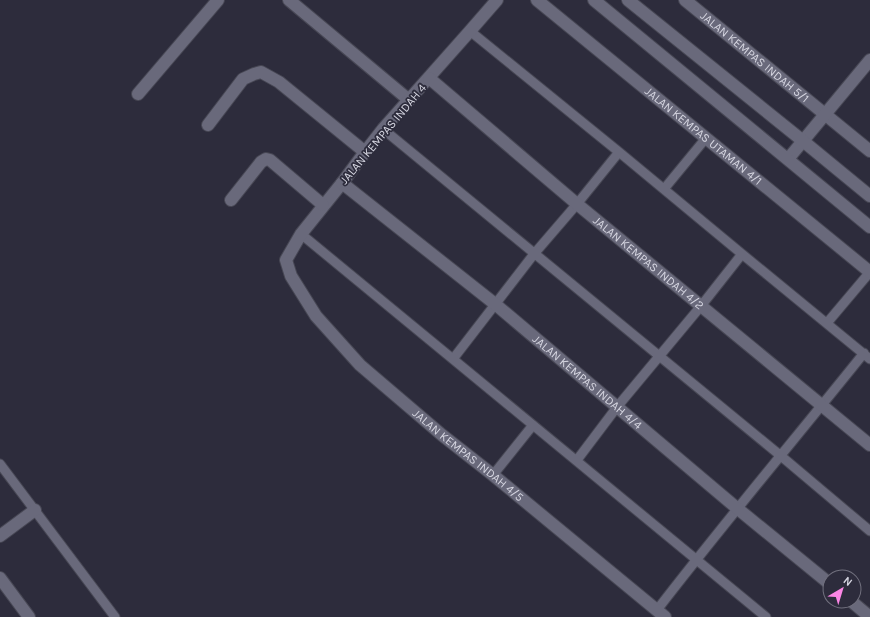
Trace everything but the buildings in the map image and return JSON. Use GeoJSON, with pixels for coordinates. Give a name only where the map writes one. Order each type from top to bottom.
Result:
{"type":"FeatureCollection","features":[{"type":"Feature","properties":{"kind":"street"},"geometry":{"type":"LineString","coordinates":[[138,94],[218,0]]}},
{"type":"Feature","properties":{"kind":"street"},"geometry":{"type":"LineString","coordinates":[[289,0],[409,100]]}},
{"type":"Feature","properties":{"kind":"street","name":"JALAN KEMPAS INDAH 4"},"geometry":{"type":"LineString","coordinates":[[291,276],[286,260],[301,234],[384,129],[497,0]]}},
{"type":"Feature","properties":{"kind":"street","name":"JALAN KEMPAS UTAMAN 4/1"},"geometry":{"type":"LineString","coordinates":[[537,0],[870,272]]}},
{"type":"Feature","properties":{"kind":"street"},"geometry":{"type":"LineString","coordinates":[[594,0],[870,227]]}},
{"type":"Feature","properties":{"kind":"street"},"geometry":{"type":"LineString","coordinates":[[628,0],[870,196]]}},
{"type":"Feature","properties":{"kind":"street","name":"JALAN KEMPAS INDAH 5/1"},"geometry":{"type":"LineString","coordinates":[[685,0],[870,151]]}},
{"type":"Feature","properties":{"kind":"street"},"geometry":{"type":"LineString","coordinates":[[788,159],[870,60]]}},
{"type":"Feature","properties":{"kind":"street"},"geometry":{"type":"LineString","coordinates":[[208,125],[243,78],[261,72],[279,82],[365,152]]}},
{"type":"Feature","properties":{"kind":"street","name":"JALAN KEMPAS INDAH 4/2"},"geometry":{"type":"LineString","coordinates":[[429,78],[577,204],[870,445]]}},
{"type":"Feature","properties":{"kind":"street"},"geometry":{"type":"LineString","coordinates":[[231,200],[261,162],[266,159],[270,160],[323,205]]}},
{"type":"Feature","properties":{"kind":"street","name":"JALAN KEMPAS INDAH 4/4"},"geometry":{"type":"LineString","coordinates":[[342,183],[495,304],[616,407],[822,577]]}},
{"type":"Feature","properties":{"kind":"street","name":"JALAN KEMPAS INDAH 4/5"},"geometry":{"type":"LineString","coordinates":[[291,276],[316,316],[360,365],[442,435],[661,613]]}},
{"type":"Feature","properties":{"kind":"street"},"geometry":{"type":"LineString","coordinates":[[0,536],[35,510]]}},
{"type":"Feature","properties":{"kind":"street"},"geometry":{"type":"LineString","coordinates":[[0,578],[29,617]]}},
{"type":"Feature","properties":{"kind":"street"},"geometry":{"type":"LineString","coordinates":[[860,609],[870,617]]}},
{"type":"Feature","properties":{"kind":"lane"},"geometry":{"type":"LineString","coordinates":[[470,31],[867,356],[822,406],[696,559],[661,613]]}},
{"type":"Feature","properties":{"kind":"lane"},"geometry":{"type":"LineString","coordinates":[[384,129],[870,531]]}},
{"type":"Feature","properties":{"kind":"lane"},"geometry":{"type":"LineString","coordinates":[[664,189],[706,138]]}},
{"type":"Feature","properties":{"kind":"lane"},"geometry":{"type":"LineString","coordinates":[[453,359],[534,254],[619,152]]}},
{"type":"Feature","properties":{"kind":"lane"},"geometry":{"type":"LineString","coordinates":[[301,234],[766,617]]}},
{"type":"Feature","properties":{"kind":"lane"},"geometry":{"type":"LineString","coordinates":[[577,460],[616,407],[701,306],[742,254]]}},
{"type":"Feature","properties":{"kind":"lane"},"geometry":{"type":"LineString","coordinates":[[827,323],[870,272]]}},
{"type":"Feature","properties":{"kind":"lane"},"geometry":{"type":"LineString","coordinates":[[493,475],[533,425]]}},
{"type":"Feature","properties":{"kind":"lane"},"geometry":{"type":"LineString","coordinates":[[0,464],[115,617]]}}]}
